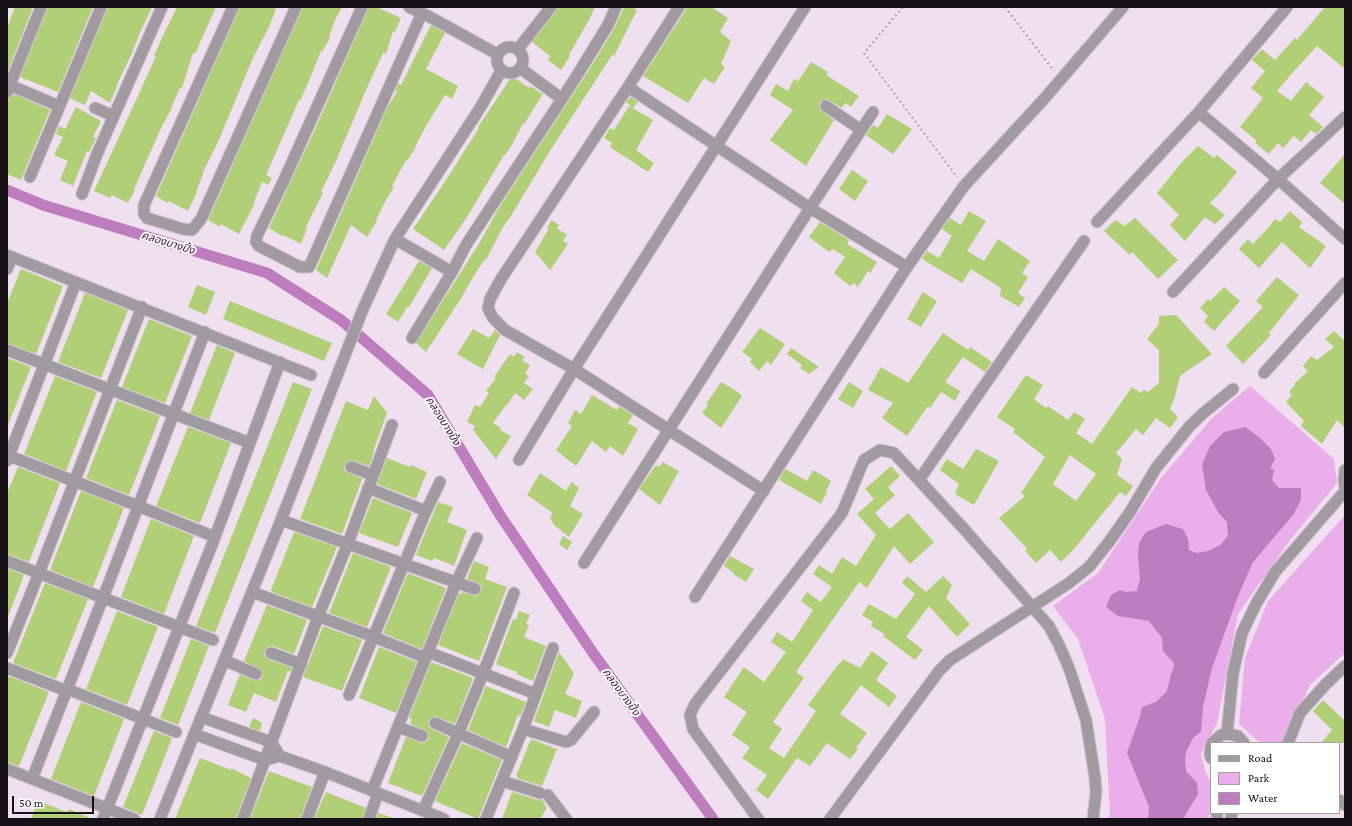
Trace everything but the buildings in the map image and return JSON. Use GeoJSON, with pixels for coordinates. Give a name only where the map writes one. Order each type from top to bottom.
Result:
{"type":"FeatureCollection","features":[{"type":"Feature","properties":{"kind":"street"},"geometry":{"type":"LineString","coordinates":[[41,7],[8,87],[59,106]]}},
{"type":"Feature","properties":{"kind":"street"},"geometry":{"type":"LineString","coordinates":[[30,177],[101,7]]}},
{"type":"Feature","properties":{"kind":"street"},"geometry":{"type":"LineString","coordinates":[[82,194],[114,116],[162,7]]}},
{"type":"Feature","properties":{"kind":"street"},"geometry":{"type":"LineString","coordinates":[[234,7],[144,205],[144,214],[147,218],[183,230],[192,230],[201,219],[296,7]]}},
{"type":"Feature","properties":{"kind":"street"},"geometry":{"type":"LineString","coordinates":[[362,7],[284,180],[257,236],[256,242],[259,246],[300,268],[308,267],[311,263],[422,13]]}},
{"type":"Feature","properties":{"kind":"street"},"geometry":{"type":"LineString","coordinates":[[409,7],[497,54]]}},
{"type":"Feature","properties":{"kind":"street"},"geometry":{"type":"LineString","coordinates":[[518,49],[551,7]]}},
{"type":"Feature","properties":{"kind":"street"},"geometry":{"type":"LineString","coordinates":[[412,338],[452,272],[466,244],[562,99],[600,38],[616,7]]}},
{"type":"Feature","properties":{"kind":"street"},"geometry":{"type":"LineString","coordinates":[[679,7],[501,279],[490,299],[488,308],[493,318],[505,330],[574,369],[764,491]]}},
{"type":"Feature","properties":{"kind":"street"},"geometry":{"type":"LineString","coordinates":[[519,460],[574,369],[805,7]]}},
{"type":"Feature","properties":{"kind":"street"},"geometry":{"type":"LineString","coordinates":[[695,597],[907,267],[964,186],[1060,80],[1123,7]]}},
{"type":"Feature","properties":{"kind":"street"},"geometry":{"type":"LineString","coordinates":[[1097,222],[1198,113],[1204,104],[1288,7]]}},
{"type":"Feature","properties":{"kind":"street"},"geometry":{"type":"LineString","coordinates":[[506,46],[512,46],[518,49],[522,54],[523,60],[520,68],[513,73],[501,71],[497,66],[497,54],[506,46]]}},
{"type":"Feature","properties":{"kind":"street"},"geometry":{"type":"LineString","coordinates":[[520,68],[562,99]]}},
{"type":"Feature","properties":{"kind":"street"},"geometry":{"type":"LineString","coordinates":[[161,819],[281,520],[363,308],[395,239],[480,108],[501,71]]}},
{"type":"Feature","properties":{"kind":"street"},"geometry":{"type":"LineString","coordinates":[[628,87],[810,208],[907,267]]}},
{"type":"Feature","properties":{"kind":"street"},"geometry":{"type":"LineString","coordinates":[[826,106],[861,130]]}},
{"type":"Feature","properties":{"kind":"street"},"geometry":{"type":"LineString","coordinates":[[95,108],[114,116]]}},
{"type":"Feature","properties":{"kind":"street"},"geometry":{"type":"LineString","coordinates":[[584,563],[810,208],[873,112]]}},
{"type":"Feature","properties":{"kind":"street"},"geometry":{"type":"LineString","coordinates":[[1198,113],[1278,179],[1345,239]]}},
{"type":"Feature","properties":{"kind":"street"},"geometry":{"type":"LineString","coordinates":[[1173,292],[1278,179],[1345,117]]}},
{"type":"Feature","properties":{"kind":"street"},"geometry":{"type":"LineString","coordinates":[[395,239],[452,272]]}},
{"type":"Feature","properties":{"kind":"street"},"geometry":{"type":"LineString","coordinates":[[919,480],[1084,241]]}},
{"type":"Feature","properties":{"kind":"street"},"geometry":{"type":"LineString","coordinates":[[7,269],[9,256],[142,307],[311,375]]}},
{"type":"Feature","properties":{"kind":"street"},"geometry":{"type":"LineString","coordinates":[[76,282],[8,457],[75,481],[215,537]]}},
{"type":"Feature","properties":{"kind":"street"},"geometry":{"type":"LineString","coordinates":[[1264,373],[1345,283]]}},
{"type":"Feature","properties":{"kind":"street"},"geometry":{"type":"LineString","coordinates":[[7,653],[142,307]]}},
{"type":"Feature","properties":{"kind":"street"},"geometry":{"type":"LineString","coordinates":[[32,779],[205,332]]}},
{"type":"Feature","properties":{"kind":"street"},"geometry":{"type":"LineString","coordinates":[[7,350],[250,443]]}},
{"type":"Feature","properties":{"kind":"street"},"geometry":{"type":"LineString","coordinates":[[103,819],[180,628],[280,362]]}},
{"type":"Feature","properties":{"kind":"street"},"geometry":{"type":"LineString","coordinates":[[830,819],[939,671],[950,660],[1069,583],[1089,567],[1130,512],[1156,468],[1189,427],[1202,414],[1233,389]]}},
{"type":"Feature","properties":{"kind":"street"},"geometry":{"type":"LineString","coordinates":[[243,819],[318,617],[348,543],[392,425]]}},
{"type":"Feature","properties":{"kind":"street"},"geometry":{"type":"LineString","coordinates":[[758,819],[693,729],[690,715],[695,704],[842,513],[864,460],[880,450],[894,453],[1049,626],[1069,668],[1086,720],[1095,785],[1093,819]]}},
{"type":"Feature","properties":{"kind":"street"},"geometry":{"type":"LineString","coordinates":[[350,467],[373,475]]}},
{"type":"Feature","properties":{"kind":"street"},"geometry":{"type":"LineString","coordinates":[[1345,470],[1345,488]]}},
{"type":"Feature","properties":{"kind":"street"},"geometry":{"type":"LineString","coordinates":[[349,695],[426,511],[440,482]]}},
{"type":"Feature","properties":{"kind":"street"},"geometry":{"type":"LineString","coordinates":[[368,488],[426,511]]}},
{"type":"Feature","properties":{"kind":"street"},"geometry":{"type":"LineString","coordinates":[[1227,734],[1233,673],[1242,633],[1256,604],[1275,572],[1345,491]]}},
{"type":"Feature","properties":{"kind":"street"},"geometry":{"type":"LineString","coordinates":[[281,520],[475,589]]}},
{"type":"Feature","properties":{"kind":"street"},"geometry":{"type":"LineString","coordinates":[[369,819],[375,792],[398,727],[456,583],[477,538]]}},
{"type":"Feature","properties":{"kind":"street"},"geometry":{"type":"LineString","coordinates":[[7,561],[213,640]]}},
{"type":"Feature","properties":{"kind":"street"},"geometry":{"type":"LineString","coordinates":[[252,592],[427,655],[438,655],[536,694]]}},
{"type":"Feature","properties":{"kind":"street"},"geometry":{"type":"LineString","coordinates":[[428,815],[514,593]]}},
{"type":"Feature","properties":{"kind":"street"},"geometry":{"type":"LineString","coordinates":[[486,819],[523,729],[552,648]]}},
{"type":"Feature","properties":{"kind":"street"},"geometry":{"type":"LineString","coordinates":[[272,653],[301,664]]}},
{"type":"Feature","properties":{"kind":"street"},"geometry":{"type":"LineString","coordinates":[[224,660],[256,674]]}},
{"type":"Feature","properties":{"kind":"street"},"geometry":{"type":"LineString","coordinates":[[1288,742],[1300,713],[1325,685],[1345,666]]}},
{"type":"Feature","properties":{"kind":"street"},"geometry":{"type":"LineString","coordinates":[[7,668],[176,732]]}},
{"type":"Feature","properties":{"kind":"street"},"geometry":{"type":"LineString","coordinates":[[523,729],[566,742],[571,740],[594,712]]}},
{"type":"Feature","properties":{"kind":"street"},"geometry":{"type":"LineString","coordinates":[[201,717],[271,742],[280,756]]}},
{"type":"Feature","properties":{"kind":"street"},"geometry":{"type":"LineString","coordinates":[[435,723],[459,732],[512,757]]}},
{"type":"Feature","properties":{"kind":"street"},"geometry":{"type":"LineString","coordinates":[[398,727],[422,736]]}},
{"type":"Feature","properties":{"kind":"street"},"geometry":{"type":"LineString","coordinates":[[194,734],[265,760],[280,756],[325,772],[428,815],[444,819]]}},
{"type":"Feature","properties":{"kind":"street"},"geometry":{"type":"LineString","coordinates":[[1213,742],[1221,735],[1227,734],[1238,736],[1243,742]]}},
{"type":"Feature","properties":{"kind":"street"},"geometry":{"type":"LineString","coordinates":[[7,769],[134,819]]}},
{"type":"Feature","properties":{"kind":"street"},"geometry":{"type":"LineString","coordinates":[[307,819],[325,772]]}},
{"type":"Feature","properties":{"kind":"street"},"geometry":{"type":"LineString","coordinates":[[502,781],[544,794],[566,819]]}},
{"type":"Feature","properties":{"kind":"path"},"geometry":{"type":"LineString","coordinates":[[903,7],[864,53],[964,186]]}},
{"type":"Feature","properties":{"kind":"path"},"geometry":{"type":"LineString","coordinates":[[1005,7],[1060,80]]}},
{"type":"Feature","properties":{"kind":"green space"},"geometry":{"type":"Polygon","coordinates":[[[1250,386],[1334,459],[1337,483],[1291,539],[1238,614],[1217,723],[1201,754],[1206,773],[1210,780],[1209,819],[1108,819],[1110,813],[1105,719],[1078,639],[1053,606],[1098,573],[1161,478],[1212,418],[1250,386]]]}},
{"type":"Feature","properties":{"kind":"green space"},"geometry":{"type":"Polygon","coordinates":[[[1345,515],[1345,653],[1310,685],[1283,742],[1259,742],[1239,724],[1245,658],[1268,601],[1345,515]]]}},
{"type":"Feature","properties":{"kind":"water"},"geometry":{"type":"Polygon","coordinates":[[[1245,427],[1259,437],[1271,449],[1275,459],[1270,468],[1274,470],[1272,480],[1279,488],[1301,488],[1301,500],[1293,515],[1253,562],[1238,596],[1212,668],[1203,707],[1201,732],[1193,738],[1186,752],[1185,760],[1186,771],[1197,783],[1198,794],[1183,819],[1148,819],[1149,807],[1127,753],[1142,707],[1156,702],[1167,691],[1174,667],[1173,662],[1163,651],[1162,638],[1149,621],[1118,616],[1106,607],[1111,595],[1120,590],[1126,592],[1137,591],[1140,579],[1138,555],[1139,543],[1146,532],[1166,524],[1183,529],[1188,539],[1189,550],[1197,553],[1208,551],[1220,545],[1228,536],[1227,522],[1218,512],[1206,490],[1202,465],[1210,446],[1224,432],[1245,427]]]}},
{"type":"Feature","properties":{"kind":"waterway","name":"คลองบางปิ้ง"},"geometry":{"type":"LineString","coordinates":[[7,190],[43,205],[267,273],[341,320],[428,395],[500,515],[593,653],[713,819]]}}]}
